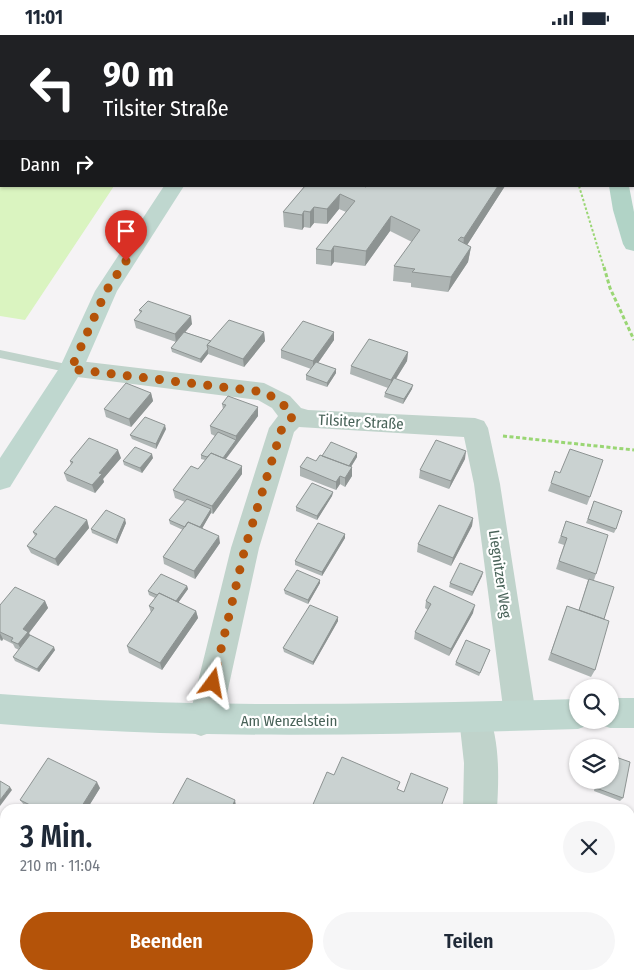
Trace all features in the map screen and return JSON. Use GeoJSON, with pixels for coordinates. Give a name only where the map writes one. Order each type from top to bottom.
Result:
{"type":"FeatureCollection","features":[{"type":"Feature","properties":{"kind":"main road"},"geometry":{"type":"LineString","coordinates":[[619,187],[623,210],[634,245]]}},
{"type":"Feature","properties":{"kind":"street"},"geometry":{"type":"LineString","coordinates":[[0,480],[71,369],[106,291],[173,187]]}},
{"type":"Feature","properties":{"kind":"street"},"geometry":{"type":"LineString","coordinates":[[71,369],[264,392],[281,402],[293,416],[282,428],[245,548],[208,703],[201,721]]}},
{"type":"Feature","properties":{"kind":"street","name":"Tilsiter Straße"},"geometry":{"type":"LineString","coordinates":[[293,416],[334,421],[475,428],[477,433]]}},
{"type":"Feature","properties":{"kind":"street","name":"Liegnitzer Weg"},"geometry":{"type":"LineString","coordinates":[[477,433],[499,561],[520,715]]}},
{"type":"Feature","properties":{"kind":"street","name":"Am Wenzelstein"},"geometry":{"type":"LineString","coordinates":[[0,709],[52,714],[201,721],[475,718],[569,714]]}},
{"type":"Feature","properties":{"kind":"street"},"geometry":{"type":"LineString","coordinates":[[619,713],[634,713]]}},
{"type":"Feature","properties":{"kind":"street"},"geometry":{"type":"LineString","coordinates":[[475,718],[479,735],[482,780],[480,804]]}},
{"type":"Feature","properties":{"kind":"lane"},"geometry":{"type":"LineString","coordinates":[[0,354],[71,369]]}},
{"type":"Feature","properties":{"kind":"path"},"geometry":{"type":"LineString","coordinates":[[578,187],[610,288],[634,340]]}},
{"type":"Feature","properties":{"kind":"path"},"geometry":{"type":"LineString","coordinates":[[477,433],[634,450]]}},
{"type":"Feature","properties":{"kind":"green space"},"geometry":{"type":"Polygon","coordinates":[[[0,187],[113,187],[25,320],[0,316],[0,187]]]}},
{"type":"Feature","properties":{"kind":"building"},"geometry":{"type":"Polygon","coordinates":[[[304,187],[497,187],[464,238],[461,237],[458,240],[471,247],[451,277],[412,272],[415,269],[394,266],[420,230],[391,216],[366,251],[334,246],[331,251],[316,249],[355,201],[340,194],[327,209],[314,207],[310,212],[304,211],[302,215],[283,212],[304,187]]]}},
{"type":"Feature","properties":{"kind":"building"},"geometry":{"type":"Polygon","coordinates":[[[148,301],[191,316],[175,334],[134,320],[142,311],[139,310],[148,301]]]}},
{"type":"Feature","properties":{"kind":"building"},"geometry":{"type":"Polygon","coordinates":[[[229,320],[264,332],[243,359],[207,345],[229,320]]]}},
{"type":"Feature","properties":{"kind":"building"},"geometry":{"type":"Polygon","coordinates":[[[303,321],[334,332],[313,361],[281,350],[303,321]]]}},
{"type":"Feature","properties":{"kind":"building"},"geometry":{"type":"Polygon","coordinates":[[[184,332],[211,341],[207,345],[208,349],[200,359],[171,348],[184,332]]]}},
{"type":"Feature","properties":{"kind":"building"},"geometry":{"type":"Polygon","coordinates":[[[369,339],[408,352],[391,380],[351,366],[369,339]]]}},
{"type":"Feature","properties":{"kind":"building"},"geometry":{"type":"Polygon","coordinates":[[[316,362],[336,369],[327,383],[306,375],[316,362]]]}},
{"type":"Feature","properties":{"kind":"building"},"geometry":{"type":"Polygon","coordinates":[[[394,378],[413,385],[404,399],[385,393],[394,378]]]}},
{"type":"Feature","properties":{"kind":"building"},"geometry":{"type":"Polygon","coordinates":[[[126,383],[151,393],[129,419],[104,409],[126,383]]]}},
{"type":"Feature","properties":{"kind":"building"},"geometry":{"type":"Polygon","coordinates":[[[228,396],[258,407],[236,436],[210,426],[226,405],[222,404],[228,396]]]}},
{"type":"Feature","properties":{"kind":"building"},"geometry":{"type":"Polygon","coordinates":[[[145,417],[165,425],[156,444],[130,435],[145,417]]]}},
{"type":"Feature","properties":{"kind":"building"},"geometry":{"type":"Polygon","coordinates":[[[218,432],[236,440],[223,458],[211,453],[207,457],[201,455],[218,432]]]}},
{"type":"Feature","properties":{"kind":"building"},"geometry":{"type":"Polygon","coordinates":[[[89,438],[118,450],[99,473],[102,474],[92,485],[64,473],[73,462],[70,461],[89,438]]]}},
{"type":"Feature","properties":{"kind":"building"},"geometry":{"type":"Polygon","coordinates":[[[436,440],[466,451],[451,481],[420,470],[436,440]]]}},
{"type":"Feature","properties":{"kind":"building"},"geometry":{"type":"Polygon","coordinates":[[[331,442],[357,453],[349,466],[322,456],[331,442]]]}},
{"type":"Feature","properties":{"kind":"building"},"geometry":{"type":"Polygon","coordinates":[[[135,447],[152,454],[140,468],[123,461],[135,447]]]}},
{"type":"Feature","properties":{"kind":"building"},"geometry":{"type":"Polygon","coordinates":[[[570,449],[603,460],[590,497],[551,483],[555,471],[560,473],[570,449]]]}},
{"type":"Feature","properties":{"kind":"building"},"geometry":{"type":"Polygon","coordinates":[[[211,453],[242,466],[212,506],[173,490],[191,466],[198,469],[211,453]]]}},
{"type":"Feature","properties":{"kind":"building"},"geometry":{"type":"Polygon","coordinates":[[[320,455],[352,467],[345,478],[340,476],[336,482],[300,467],[307,457],[316,461],[320,455]]]}},
{"type":"Feature","properties":{"kind":"building"},"geometry":{"type":"Polygon","coordinates":[[[312,483],[333,492],[317,516],[296,507],[312,483]]]}},
{"type":"Feature","properties":{"kind":"building"},"geometry":{"type":"Polygon","coordinates":[[[187,499],[211,509],[200,527],[188,522],[185,527],[169,520],[187,499]]]}},
{"type":"Feature","properties":{"kind":"building"},"geometry":{"type":"Polygon","coordinates":[[[594,501],[622,511],[616,529],[588,519],[594,501]]]}},
{"type":"Feature","properties":{"kind":"building"},"geometry":{"type":"Polygon","coordinates":[[[439,505],[473,518],[453,558],[418,544],[439,505]]]}},
{"type":"Feature","properties":{"kind":"building"},"geometry":{"type":"Polygon","coordinates":[[[55,506],[87,520],[55,559],[27,546],[37,534],[33,532],[55,506]]]}},
{"type":"Feature","properties":{"kind":"building"},"geometry":{"type":"Polygon","coordinates":[[[106,510],[125,519],[116,540],[91,529],[106,510]]]}},
{"type":"Feature","properties":{"kind":"building"},"geometry":{"type":"Polygon","coordinates":[[[566,521],[608,535],[596,574],[559,561],[567,538],[561,536],[566,521]]]}},
{"type":"Feature","properties":{"kind":"building"},"geometry":{"type":"Polygon","coordinates":[[[188,522],[219,536],[194,571],[163,557],[188,522]]]}},
{"type":"Feature","properties":{"kind":"building"},"geometry":{"type":"Polygon","coordinates":[[[318,523],[345,534],[322,572],[295,561],[318,523]]]}},
{"type":"Feature","properties":{"kind":"building"},"geometry":{"type":"Polygon","coordinates":[[[460,563],[483,572],[473,592],[450,583],[460,563]]]}},
{"type":"Feature","properties":{"kind":"building"},"geometry":{"type":"Polygon","coordinates":[[[297,570],[320,580],[308,600],[284,590],[297,570]]]}},
{"type":"Feature","properties":{"kind":"building"},"geometry":{"type":"Polygon","coordinates":[[[161,574],[187,586],[176,601],[159,593],[157,595],[148,591],[161,574]]]}},
{"type":"Feature","properties":{"kind":"building"},"geometry":{"type":"Polygon","coordinates":[[[589,579],[614,587],[604,619],[579,610],[589,579]]]}},
{"type":"Feature","properties":{"kind":"building"},"geometry":{"type":"Polygon","coordinates":[[[434,586],[475,605],[451,649],[415,632],[431,604],[426,601],[434,586]]]}},
{"type":"Feature","properties":{"kind":"building"},"geometry":{"type":"Polygon","coordinates":[[[15,587],[45,601],[23,629],[28,632],[18,644],[11,641],[13,638],[0,632],[0,605],[15,587]]]}},
{"type":"Feature","properties":{"kind":"building"},"geometry":{"type":"Polygon","coordinates":[[[159,593],[196,611],[160,663],[127,646],[154,608],[149,606],[159,593]]]}},
{"type":"Feature","properties":{"kind":"building"},"geometry":{"type":"Polygon","coordinates":[[[310,605],[338,617],[313,662],[283,648],[310,605]]]}},
{"type":"Feature","properties":{"kind":"building"},"geometry":{"type":"Polygon","coordinates":[[[567,606],[609,621],[595,670],[551,653],[567,606]]]}},
{"type":"Feature","properties":{"kind":"building"},"geometry":{"type":"Polygon","coordinates":[[[30,635],[54,647],[37,669],[13,657],[30,635]]]}},
{"type":"Feature","properties":{"kind":"building"},"geometry":{"type":"Polygon","coordinates":[[[466,640],[490,650],[480,673],[456,662],[466,640]]]}},
{"type":"Feature","properties":{"kind":"building"},"geometry":{"type":"Polygon","coordinates":[[[342,757],[400,782],[397,789],[404,792],[411,773],[448,788],[442,804],[313,804],[327,772],[334,775],[342,757]]]}},
{"type":"Feature","properties":{"kind":"building"},"geometry":{"type":"Polygon","coordinates":[[[48,758],[97,782],[83,804],[28,804],[20,800],[48,758]]]}},
{"type":"Feature","properties":{"kind":"building"},"geometry":{"type":"Polygon","coordinates":[[[619,758],[630,762],[623,798],[599,789],[619,789],[619,758]]]}},
{"type":"Feature","properties":{"kind":"building"},"geometry":{"type":"Polygon","coordinates":[[[187,778],[235,800],[233,804],[173,804],[187,778]]]}},
{"type":"Feature","properties":{"kind":"building"},"geometry":{"type":"Polygon","coordinates":[[[0,781],[10,787],[0,800],[0,781]]]}},
{"type":"Feature","properties":{"kind":"route"},"geometry":{"type":"LineString","coordinates":[[126,261],[106,291],[71,369],[264,392],[281,402],[293,416],[282,428],[270,473],[245,548],[213,683]]}}]}
